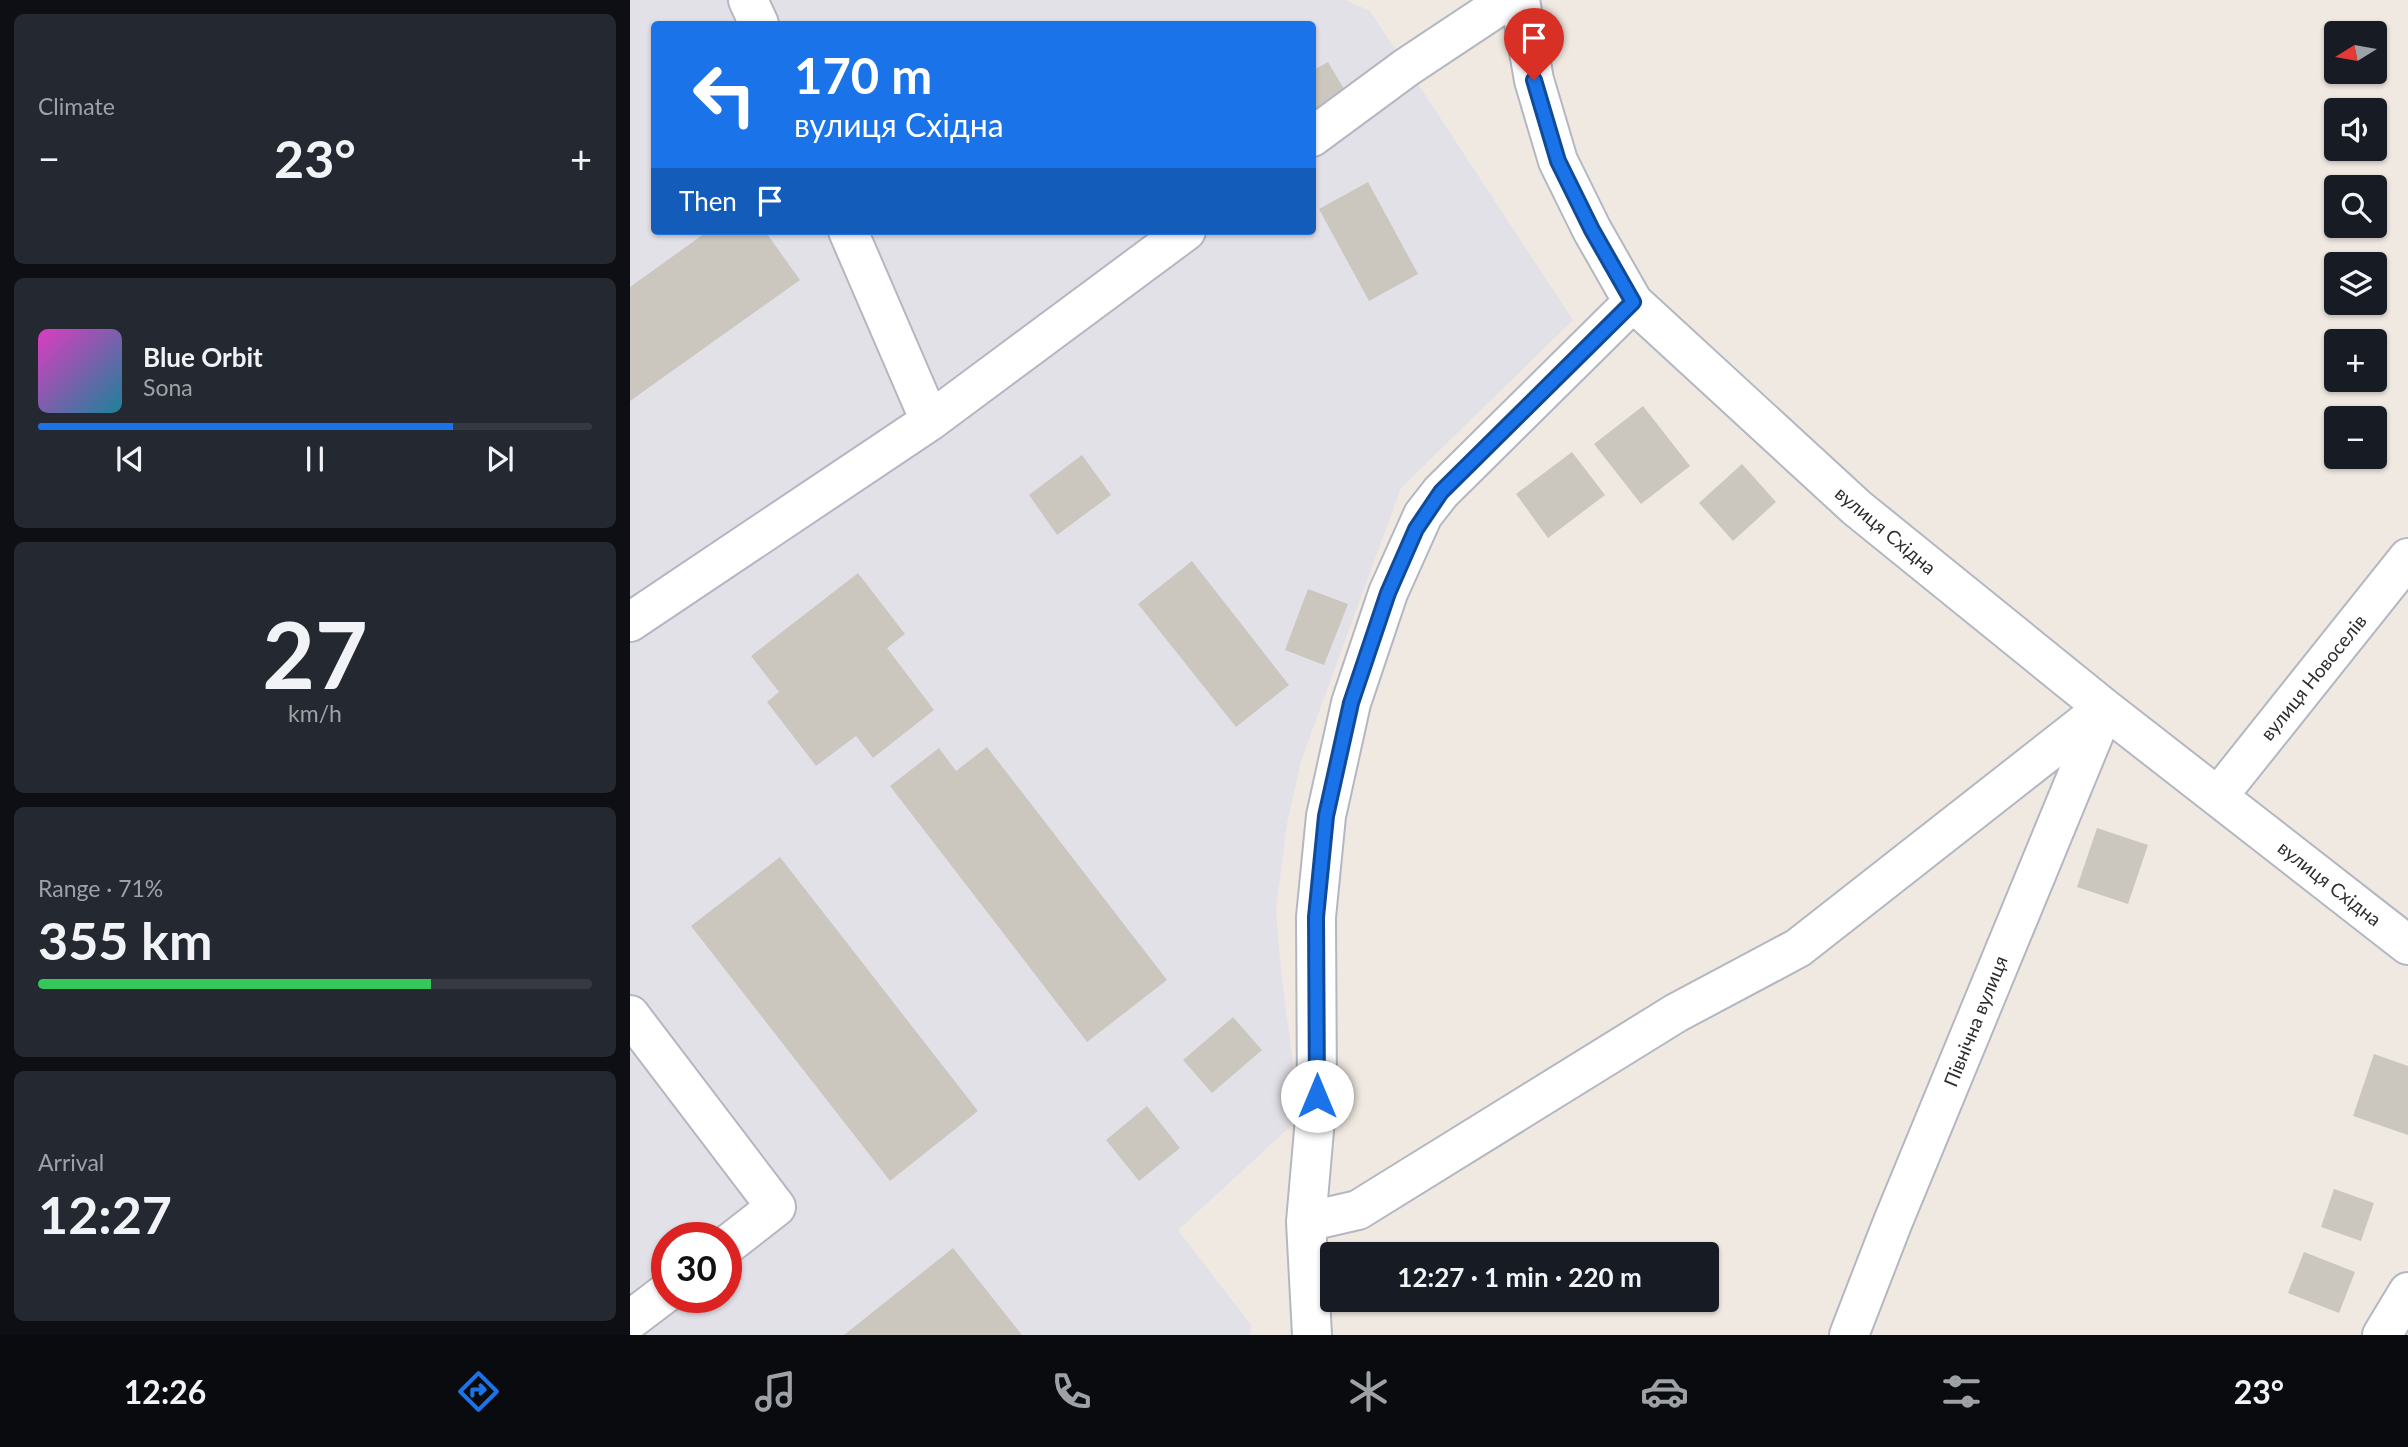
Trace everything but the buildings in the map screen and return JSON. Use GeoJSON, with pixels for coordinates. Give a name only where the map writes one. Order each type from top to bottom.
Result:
{"type":"FeatureCollection","features":[{"type":"Feature","properties":{"kind":"street"},"geometry":{"type":"LineString","coordinates":[[748,0],[758,21]]}},
{"type":"Feature","properties":{"kind":"street"},"geometry":{"type":"LineString","coordinates":[[1316,134],[1407,67],[1508,0]]}},
{"type":"Feature","properties":{"kind":"street","name":"вулиця Східна"},"geometry":{"type":"LineString","coordinates":[[1520,0],[1534,80],[1558,161],[1592,230],[1633,302],[1857,508],[2105,708],[2408,945]]}},
{"type":"Feature","properties":{"kind":"street"},"geometry":{"type":"LineString","coordinates":[[850,235],[930,421]]}},
{"type":"Feature","properties":{"kind":"street"},"geometry":{"type":"LineString","coordinates":[[630,622],[930,421],[1181,235]]}},
{"type":"Feature","properties":{"kind":"street"},"geometry":{"type":"LineString","coordinates":[[1312,1335],[1306,1222],[1317,1096],[1316,917],[1326,816],[1351,703],[1388,593],[1423,515],[1441,492],[1633,302]]}},
{"type":"Feature","properties":{"kind":"street","name":"вулиця Новоселів"},"geometry":{"type":"LineString","coordinates":[[2219,795],[2408,558]]}},
{"type":"Feature","properties":{"kind":"street"},"geometry":{"type":"LineString","coordinates":[[1306,1222],[1358,1210],[1676,1013],[1798,948],[2105,708]]}},
{"type":"Feature","properties":{"kind":"street","name":"Північна вулиця"},"geometry":{"type":"LineString","coordinates":[[1850,1335],[1892,1224],[2105,708]]}},
{"type":"Feature","properties":{"kind":"street"},"geometry":{"type":"LineString","coordinates":[[630,1015],[776,1207],[742,1234]]}},
{"type":"Feature","properties":{"kind":"street"},"geometry":{"type":"LineString","coordinates":[[2382,1335],[2408,1292]]}},
{"type":"Feature","properties":{"kind":"street"},"geometry":{"type":"LineString","coordinates":[[630,1320],[651,1304]]}},
{"type":"Feature","properties":{"kind":"shaded area"},"geometry":{"type":"Polygon","coordinates":[[[630,0],[1345,0],[1370,11],[1573,320],[1401,488],[1301,761],[1287,824],[1276,909],[1299,1110],[1291,1126],[1178,1230],[1251,1325],[1250,1335],[630,1335],[630,0]]]}},
{"type":"Feature","properties":{"kind":"route"},"geometry":{"type":"LineString","coordinates":[[1317,1096],[1316,917],[1326,816],[1351,703],[1388,593],[1423,515],[1441,492],[1633,302],[1592,230],[1558,161],[1534,80]]}}]}
